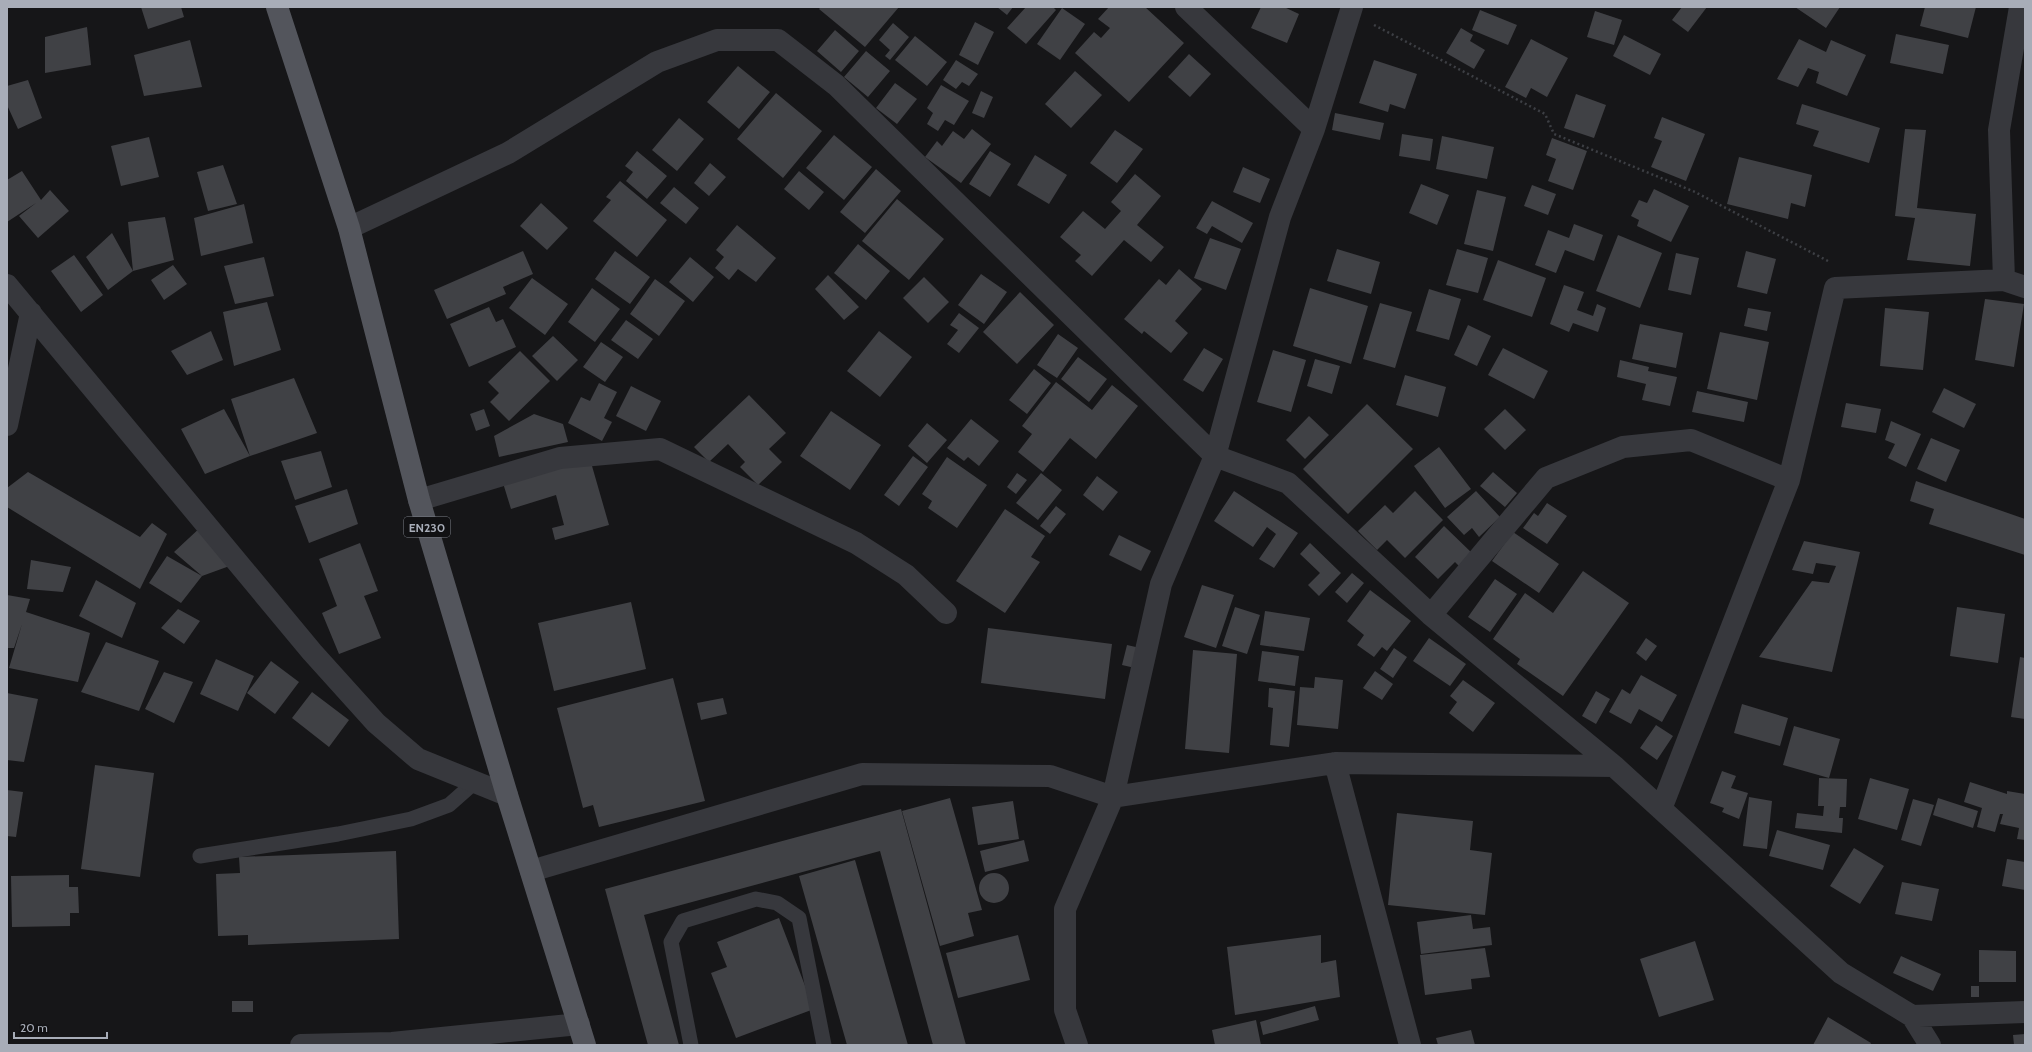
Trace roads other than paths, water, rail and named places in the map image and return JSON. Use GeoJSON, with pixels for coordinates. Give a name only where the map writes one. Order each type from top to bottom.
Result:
{"type":"FeatureCollection","features":[{"type":"Feature","properties":{"kind":"main road","name":"EN230"},"geometry":{"type":"LineString","coordinates":[[277,7],[349,228],[419,500],[507,795],[585,1045]]}},
{"type":"Feature","properties":{"kind":"street"},"geometry":{"type":"LineString","coordinates":[[1186,7],[1314,129]]}},
{"type":"Feature","properties":{"kind":"street"},"geometry":{"type":"LineString","coordinates":[[2004,280],[1999,130],[2020,7]]}},
{"type":"Feature","properties":{"kind":"street"},"geometry":{"type":"LineString","coordinates":[[1077,1045],[1065,1010],[1065,909],[1113,797],[1161,584],[1215,456],[1280,217],[1314,129],[1351,10]]}},
{"type":"Feature","properties":{"kind":"street"},"geometry":{"type":"LineString","coordinates":[[349,228],[508,153],[657,62],[717,40],[778,40],[836,85],[1215,456],[1288,483],[1431,615],[1614,766],[1841,973],[1912,1016],[1930,1045]]}},
{"type":"Feature","properties":{"kind":"street"},"geometry":{"type":"LineString","coordinates":[[1661,809],[1789,480],[1835,288],[2004,280],[2025,287]]}},
{"type":"Feature","properties":{"kind":"street"},"geometry":{"type":"LineString","coordinates":[[7,285],[312,652],[376,723],[418,759],[507,795]]}},
{"type":"Feature","properties":{"kind":"street"},"geometry":{"type":"LineString","coordinates":[[7,425],[31,314]]}},
{"type":"Feature","properties":{"kind":"street"},"geometry":{"type":"LineString","coordinates":[[1431,615],[1546,478],[1623,447],[1691,440],[1789,480]]}},
{"type":"Feature","properties":{"kind":"street"},"geometry":{"type":"LineString","coordinates":[[419,500],[560,458],[660,449],[856,543],[906,575],[946,613]]}},
{"type":"Feature","properties":{"kind":"street"},"geometry":{"type":"LineString","coordinates":[[531,871],[862,774],[1050,776],[1113,797],[1335,763],[1614,766]]}},
{"type":"Feature","properties":{"kind":"street"},"geometry":{"type":"LineString","coordinates":[[1335,763],[1410,1045]]}},
{"type":"Feature","properties":{"kind":"street"},"geometry":{"type":"LineString","coordinates":[[1912,1016],[2025,1012]]}},
{"type":"Feature","properties":{"kind":"street"},"geometry":{"type":"LineString","coordinates":[[1912,1016],[1920,1045]]}},
{"type":"Feature","properties":{"kind":"street"},"geometry":{"type":"LineString","coordinates":[[301,1045],[392,1044],[579,1024]]}},
{"type":"Feature","properties":{"kind":"lane"},"geometry":{"type":"LineString","coordinates":[[200,856],[338,834],[411,819],[449,805],[475,782]]}},
{"type":"Feature","properties":{"kind":"lane"},"geometry":{"type":"LineString","coordinates":[[691,1045],[671,942],[683,921],[756,899],[777,903],[799,918],[824,1045]]}}]}
